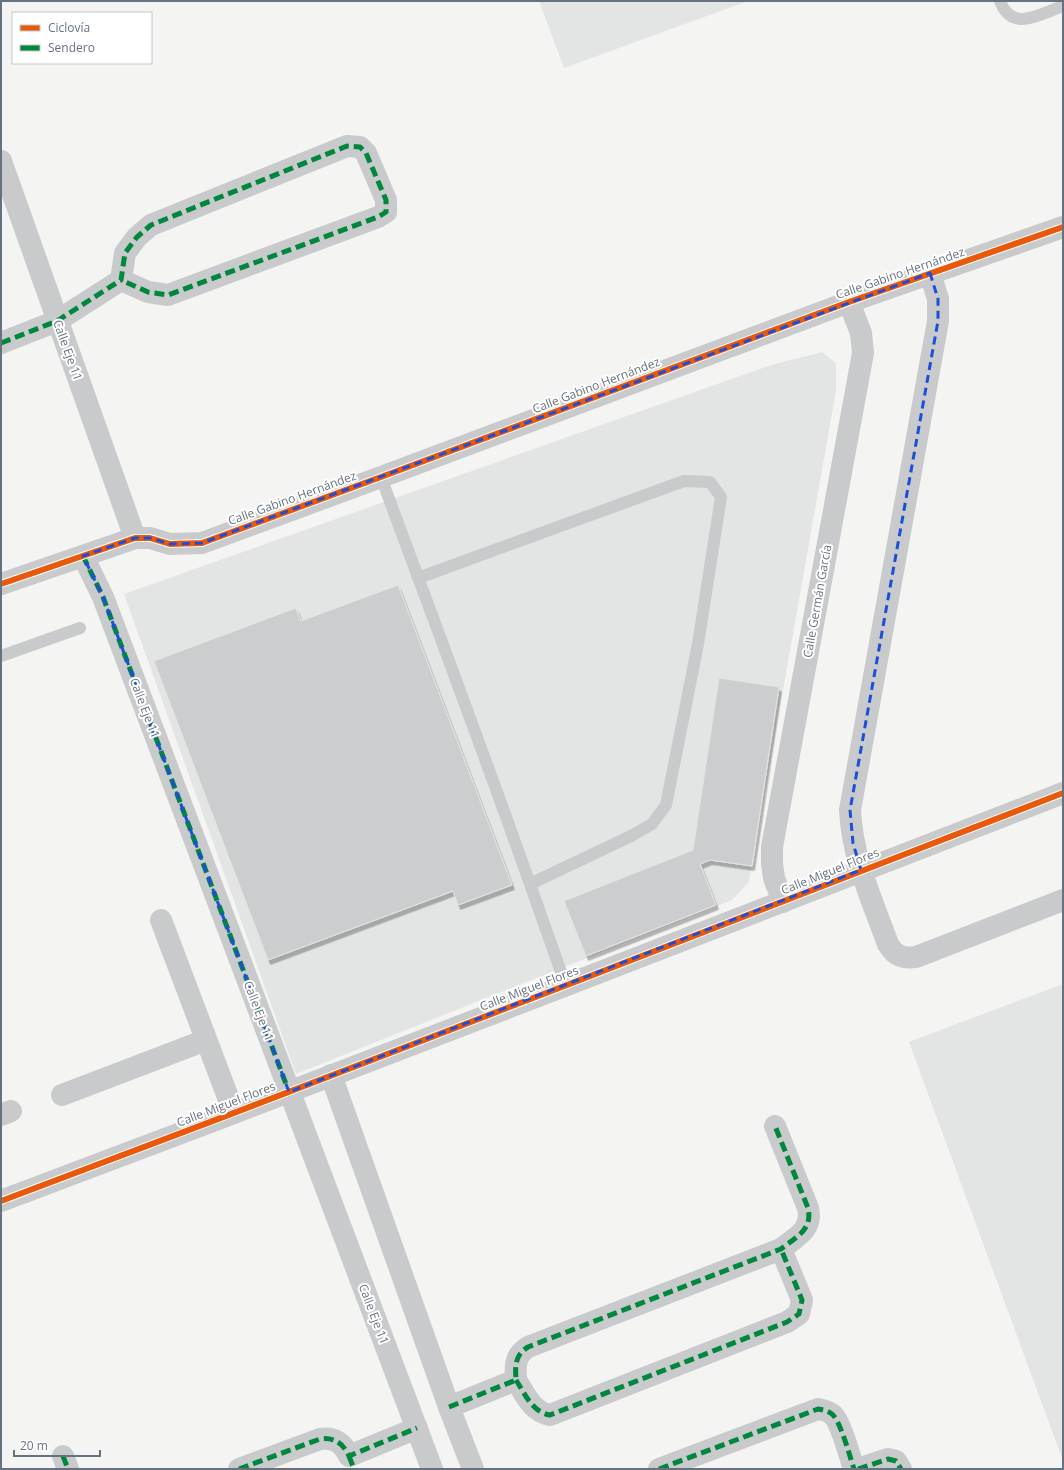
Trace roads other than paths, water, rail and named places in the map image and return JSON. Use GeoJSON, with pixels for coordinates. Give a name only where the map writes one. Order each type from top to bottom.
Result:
{"type":"FeatureCollection","features":[{"type":"Feature","properties":{"kind":"street"},"geometry":{"type":"LineString","coordinates":[[1,343],[57,321],[121,280],[125,253],[137,236],[151,225],[347,146],[360,147],[366,153],[386,200],[386,212],[378,217],[168,295],[148,292],[121,280]]}},
{"type":"Feature","properties":{"kind":"street","name":"Calle Eje 11"},"geometry":{"type":"LineString","coordinates":[[1,161],[134,538]]}},
{"type":"Feature","properties":{"kind":"street","name":"Calle Gabino Hernández"},"geometry":{"type":"LineString","coordinates":[[134,538],[150,538],[170,544],[202,543],[381,478],[849,302],[1063,227]]}},
{"type":"Feature","properties":{"kind":"street"},"geometry":{"type":"LineString","coordinates":[[930,274],[938,299],[938,321],[850,810],[853,843],[861,870],[888,944],[893,952],[900,957],[916,957],[1063,900]]}},
{"type":"Feature","properties":{"kind":"street","name":"Calle Germán García"},"geometry":{"type":"LineString","coordinates":[[783,902],[774,878],[772,846],[863,352],[861,333],[849,302]]}},
{"type":"Feature","properties":{"kind":"street"},"geometry":{"type":"LineString","coordinates":[[1,584],[134,538]]}},
{"type":"Feature","properties":{"kind":"street","name":"Calle Eje 11"},"geometry":{"type":"LineString","coordinates":[[83,556],[103,596],[432,1469]]}},
{"type":"Feature","properties":{"kind":"street","name":"Calle Miguel Flores"},"geometry":{"type":"LineString","coordinates":[[1,1201],[566,986],[1063,792]]}},
{"type":"Feature","properties":{"kind":"street"},"geometry":{"type":"LineString","coordinates":[[161,920],[234,1113]]}},
{"type":"Feature","properties":{"kind":"street"},"geometry":{"type":"LineString","coordinates":[[62,1095],[206,1040]]}},
{"type":"Feature","properties":{"kind":"street"},"geometry":{"type":"LineString","coordinates":[[331,1075],[449,1407],[473,1469]]}},
{"type":"Feature","properties":{"kind":"street"},"geometry":{"type":"LineString","coordinates":[[775,1126],[810,1214],[807,1228],[781,1249],[522,1350],[515,1362],[516,1380],[536,1409],[542,1414],[550,1415],[787,1322],[799,1314],[802,1300],[781,1249]]}},
{"type":"Feature","properties":{"kind":"street"},"geometry":{"type":"LineString","coordinates":[[449,1407],[516,1380]]}},
{"type":"Feature","properties":{"kind":"street"},"geometry":{"type":"LineString","coordinates":[[659,1469],[818,1409],[827,1411],[834,1416],[854,1469]]}},
{"type":"Feature","properties":{"kind":"street"},"geometry":{"type":"LineString","coordinates":[[239,1469],[320,1439],[327,1438],[342,1444],[351,1463],[417,1428]]}},
{"type":"Feature","properties":{"kind":"street"},"geometry":{"type":"LineString","coordinates":[[858,1469],[888,1459],[896,1461],[901,1469]]}},
{"type":"Feature","properties":{"kind":"lane"},"geometry":{"type":"LineString","coordinates":[[1000,1],[1006,13],[1013,18],[1021,20],[1029,19],[1063,6]]}},
{"type":"Feature","properties":{"kind":"lane"},"geometry":{"type":"LineString","coordinates":[[381,478],[470,716],[566,986]]}},
{"type":"Feature","properties":{"kind":"lane"},"geometry":{"type":"LineString","coordinates":[[418,578],[684,481],[710,482],[721,497],[698,644],[666,806],[652,824],[530,884]]}},
{"type":"Feature","properties":{"kind":"lane"},"geometry":{"type":"LineString","coordinates":[[1,656],[80,628]]}}]}
